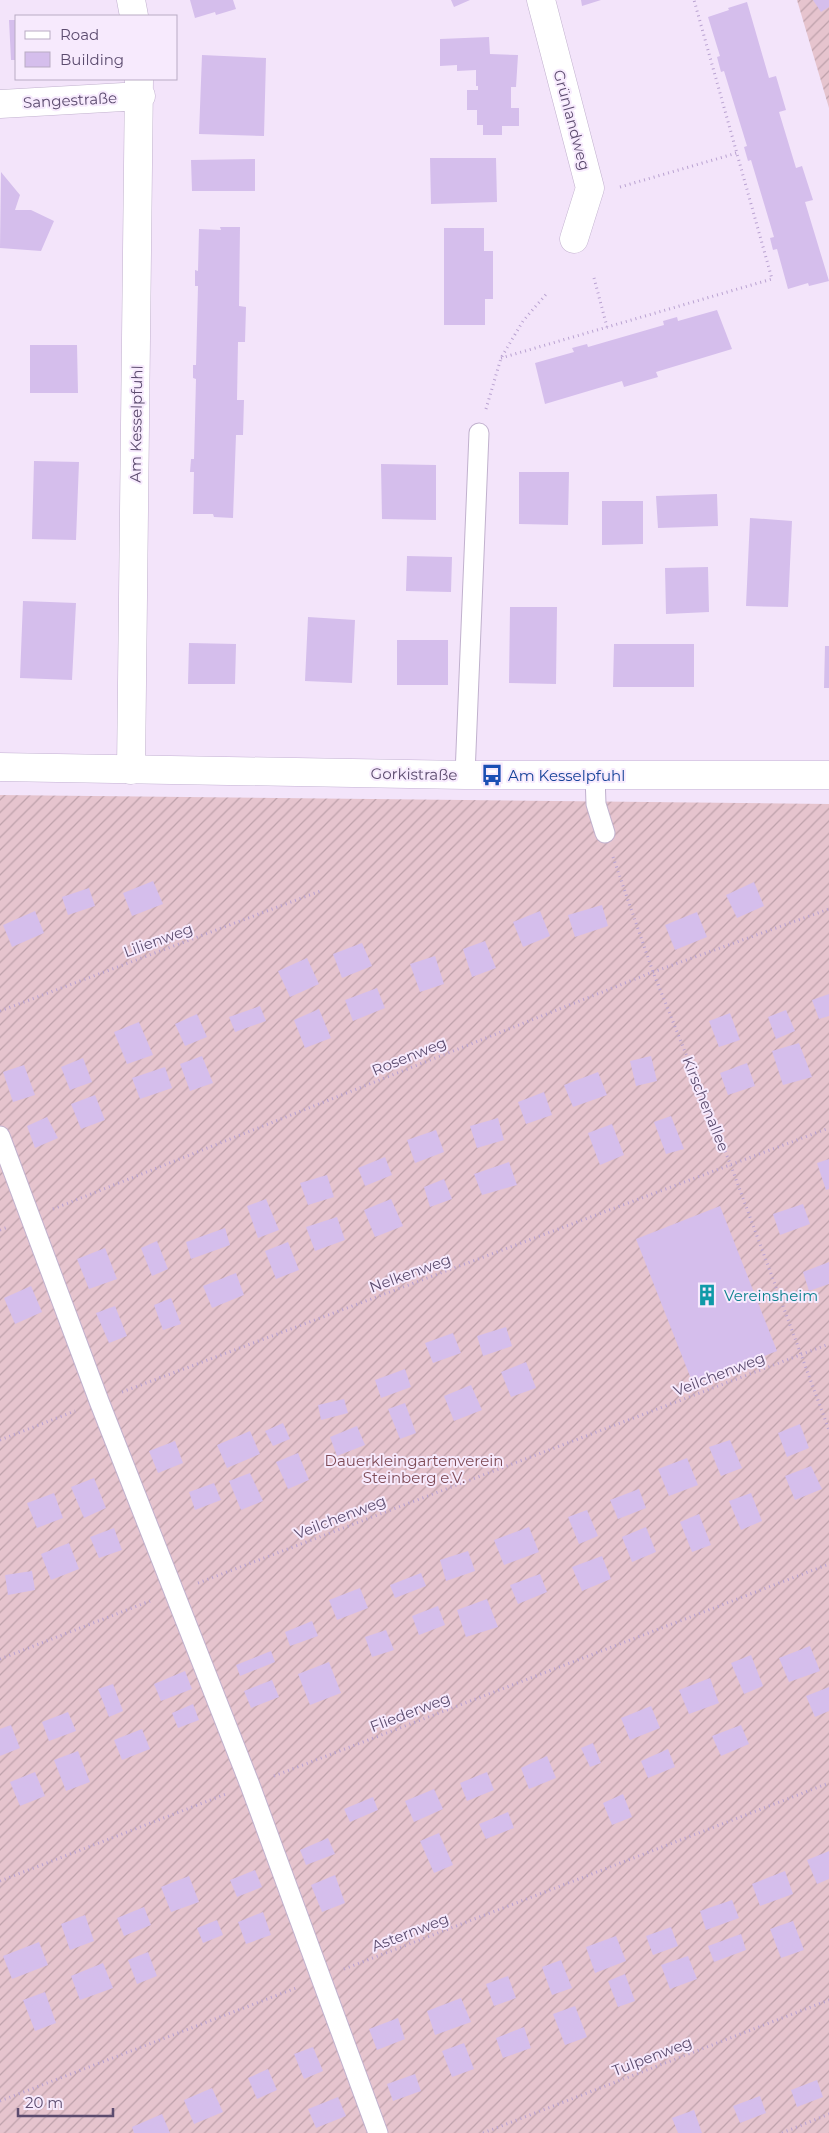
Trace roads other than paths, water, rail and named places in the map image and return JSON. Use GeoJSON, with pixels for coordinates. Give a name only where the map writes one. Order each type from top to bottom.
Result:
{"type":"FeatureCollection","features":[{"type":"Feature","properties":{"kind":"street"},"geometry":{"type":"LineString","coordinates":[[132,0],[134,15]]}},
{"type":"Feature","properties":{"kind":"street","name":"Grünlandweg"},"geometry":{"type":"LineString","coordinates":[[541,0],[590,188],[574,239]]}},
{"type":"Feature","properties":{"kind":"street","name":"Sangestraße"},"geometry":{"type":"LineString","coordinates":[[0,104],[140,88]]}},
{"type":"Feature","properties":{"kind":"street","name":"Am Kesselpfuhl"},"geometry":{"type":"LineString","coordinates":[[131,770],[140,88]]}},
{"type":"Feature","properties":{"kind":"street","name":"Gorkistraße"},"geometry":{"type":"LineString","coordinates":[[0,767],[465,775],[829,775]]}},
{"type":"Feature","properties":{"kind":"lane"},"geometry":{"type":"LineString","coordinates":[[465,775],[479,433]]}},
{"type":"Feature","properties":{"kind":"lane"},"geometry":{"type":"LineString","coordinates":[[595,776],[596,804],[605,834]]}},
{"type":"Feature","properties":{"kind":"lane"},"geometry":{"type":"LineString","coordinates":[[0,1136],[99,1401],[250,1785],[378,2133]]}},
{"type":"Feature","properties":{"kind":"place","name":"Am Kesselpfuhl"},"geometry":{"type":"Point","coordinates":[492,775]}},
{"type":"Feature","properties":{"kind":"place","name":"Vereinsheim"},"geometry":{"type":"Point","coordinates":[707,1295]}},
{"type":"Feature","properties":{"kind":"park label","name":"Dauerkleingartenverein Steinberg e.V."},"geometry":{"type":"Point","coordinates":[414,1468]}}]}
